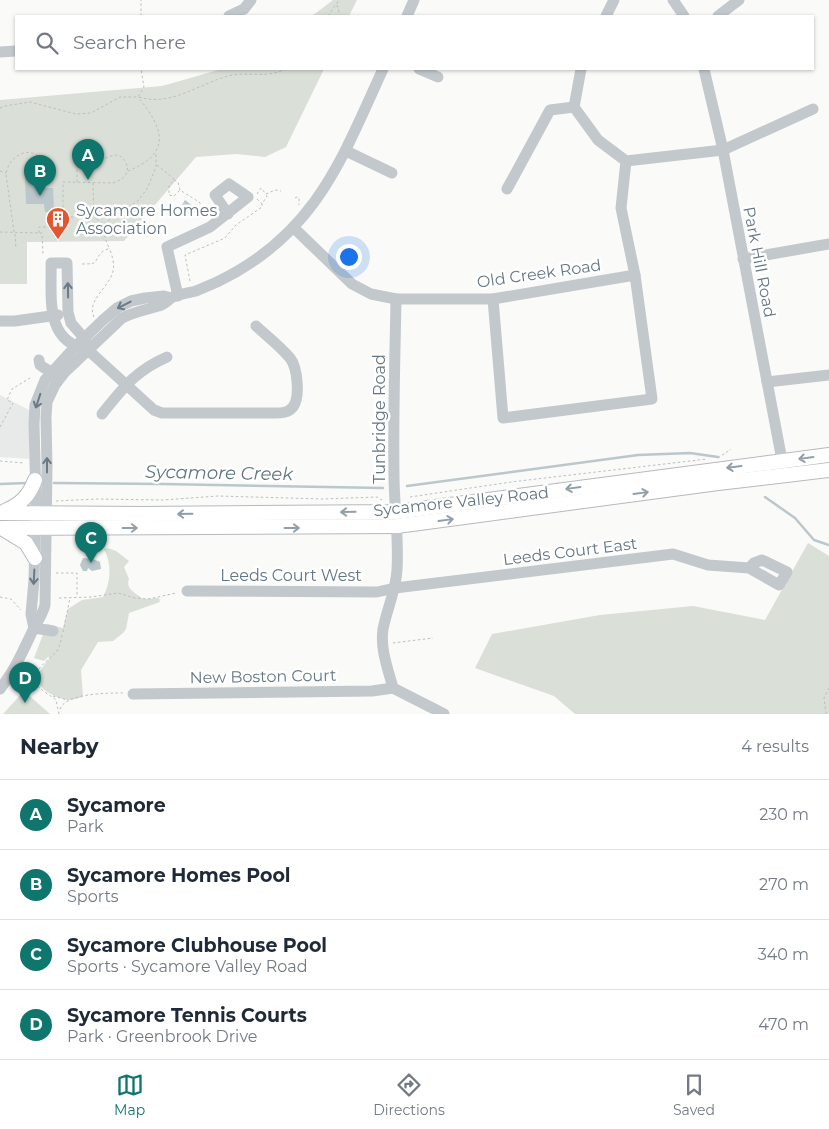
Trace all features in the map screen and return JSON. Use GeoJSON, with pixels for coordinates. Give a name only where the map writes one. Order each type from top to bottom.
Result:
{"type":"FeatureCollection","features":[{"type":"Feature","properties":{"kind":"main road","name":"Sycamore Valley Road"},"geometry":{"type":"LineString","coordinates":[[1,513],[396,512],[829,455]]}},
{"type":"Feature","properties":{"kind":"main road","name":"Sycamore Valley Road"},"geometry":{"type":"LineString","coordinates":[[0,528],[397,526],[708,484],[829,470]]}},
{"type":"Feature","properties":{"kind":"main road"},"geometry":{"type":"LineString","coordinates":[[1,513],[17,506],[27,498],[35,480]]}},
{"type":"Feature","properties":{"kind":"main road"},"geometry":{"type":"LineString","coordinates":[[0,528],[10,532],[26,543],[35,558]]}},
{"type":"Feature","properties":{"kind":"street"},"geometry":{"type":"LineString","coordinates":[[231,15],[244,8],[251,0]]}},
{"type":"Feature","properties":{"kind":"street"},"geometry":{"type":"LineString","coordinates":[[407,15],[414,0]]}},
{"type":"Feature","properties":{"kind":"street"},"geometry":{"type":"LineString","coordinates":[[606,15],[614,0]]}},
{"type":"Feature","properties":{"kind":"street"},"geometry":{"type":"LineString","coordinates":[[673,0],[683,15]]}},
{"type":"Feature","properties":{"kind":"street"},"geometry":{"type":"LineString","coordinates":[[719,15],[739,0]]}},
{"type":"Feature","properties":{"kind":"street"},"geometry":{"type":"LineString","coordinates":[[0,52],[15,51]]}},
{"type":"Feature","properties":{"kind":"street"},"geometry":{"type":"LineString","coordinates":[[41,514],[35,480],[34,424],[35,405],[45,380],[56,375],[88,350],[122,318],[165,304],[175,297],[218,282],[272,248],[294,228],[326,188],[346,151],[383,70]]}},
{"type":"Feature","properties":{"kind":"street"},"geometry":{"type":"LineString","coordinates":[[421,70],[438,77]]}},
{"type":"Feature","properties":{"kind":"street"},"geometry":{"type":"LineString","coordinates":[[581,70],[574,106],[598,140],[626,161],[723,150],[813,109]]}},
{"type":"Feature","properties":{"kind":"street","name":"Park Hill Road"},"geometry":{"type":"LineString","coordinates":[[704,70],[723,150],[785,476]]}},
{"type":"Feature","properties":{"kind":"street"},"geometry":{"type":"LineString","coordinates":[[507,189],[550,110],[574,106]]}},
{"type":"Feature","properties":{"kind":"street"},"geometry":{"type":"LineString","coordinates":[[346,151],[392,172]]}},
{"type":"Feature","properties":{"kind":"street"},"geometry":{"type":"LineString","coordinates":[[493,299],[503,418],[652,399],[635,276],[621,208],[626,161]]}},
{"type":"Feature","properties":{"kind":"street"},"geometry":{"type":"LineString","coordinates":[[175,297],[168,247],[215,223],[228,214],[248,197],[228,184],[215,195],[228,214]]}},
{"type":"Feature","properties":{"kind":"street","name":"Old Creek Road"},"geometry":{"type":"LineString","coordinates":[[294,228],[352,284],[371,294],[396,299],[493,299],[635,276]]}},
{"type":"Feature","properties":{"kind":"street"},"geometry":{"type":"LineString","coordinates":[[743,259],[829,244]]}},
{"type":"Feature","properties":{"kind":"street"},"geometry":{"type":"LineString","coordinates":[[88,350],[75,347],[64,338],[52,316],[51,263],[67,263],[68,312],[71,323],[84,338],[88,350],[154,410],[162,413],[284,413],[292,409],[296,402],[295,366],[291,359],[256,326]]}},
{"type":"Feature","properties":{"kind":"street"},"geometry":{"type":"LineString","coordinates":[[0,689],[20,660],[34,628],[41,619],[45,605],[41,514],[46,417],[56,375],[75,347],[117,308],[131,302],[164,296],[175,297]]}},
{"type":"Feature","properties":{"kind":"street","name":"Tunbridge Road"},"geometry":{"type":"LineString","coordinates":[[393,688],[382,643],[383,629],[395,588],[397,571],[394,476],[396,299]]}},
{"type":"Feature","properties":{"kind":"street"},"geometry":{"type":"LineString","coordinates":[[0,321],[52,316],[68,312]]}},
{"type":"Feature","properties":{"kind":"street"},"geometry":{"type":"LineString","coordinates":[[102,414],[125,385],[149,365],[167,357]]}},
{"type":"Feature","properties":{"kind":"street"},"geometry":{"type":"LineString","coordinates":[[766,382],[829,375]]}},
{"type":"Feature","properties":{"kind":"street"},"geometry":{"type":"LineString","coordinates":[[34,628],[32,614],[35,558],[41,528]]}},
{"type":"Feature","properties":{"kind":"street","name":"Leeds Court East"},"geometry":{"type":"LineString","coordinates":[[395,588],[673,554],[708,565],[749,568]]}},
{"type":"Feature","properties":{"kind":"street","name":"Leeds Court West"},"geometry":{"type":"LineString","coordinates":[[187,592],[377,592],[395,588]]}},
{"type":"Feature","properties":{"kind":"street"},"geometry":{"type":"LineString","coordinates":[[34,628],[53,631]]}},
{"type":"Feature","properties":{"kind":"street"},"geometry":{"type":"LineString","coordinates":[[393,688],[444,714]]}},
{"type":"Feature","properties":{"kind":"street","name":"New Boston Court"},"geometry":{"type":"LineString","coordinates":[[133,694],[372,691],[393,688]]}},
{"type":"Feature","properties":{"kind":"path"},"geometry":{"type":"LineString","coordinates":[[141,0],[141,15]]}},
{"type":"Feature","properties":{"kind":"path"},"geometry":{"type":"LineString","coordinates":[[329,15],[339,0]]}},
{"type":"Feature","properties":{"kind":"path"},"geometry":{"type":"LineString","coordinates":[[336,4],[340,15]]}},
{"type":"Feature","properties":{"kind":"path"},"geometry":{"type":"LineString","coordinates":[[138,97],[144,87],[141,70]]}},
{"type":"Feature","properties":{"kind":"path"},"geometry":{"type":"LineString","coordinates":[[0,108],[30,102],[76,114],[91,113],[120,97],[138,97],[149,100],[179,96],[230,76],[264,76],[283,70]]}},
{"type":"Feature","properties":{"kind":"path"},"geometry":{"type":"LineString","coordinates":[[104,224],[116,214],[130,207],[141,197],[153,178],[159,133],[152,114],[138,97]]}},
{"type":"Feature","properties":{"kind":"path"},"geometry":{"type":"LineString","coordinates":[[39,233],[39,227],[64,227],[63,182],[114,183],[120,181],[127,171],[145,164],[156,151]]}},
{"type":"Feature","properties":{"kind":"path"},"geometry":{"type":"LineString","coordinates":[[16,249],[6,174],[7,167],[12,160],[24,153],[33,152],[43,160],[45,167]]}},
{"type":"Feature","properties":{"kind":"path"},"geometry":{"type":"LineString","coordinates":[[77,182],[77,167],[90,166],[112,155],[123,158],[128,167],[127,171]]}},
{"type":"Feature","properties":{"kind":"path"},"geometry":{"type":"LineString","coordinates":[[156,165],[178,182],[180,190],[199,202],[215,223]]}},
{"type":"Feature","properties":{"kind":"path"},"geometry":{"type":"LineString","coordinates":[[0,171],[6,174]]}},
{"type":"Feature","properties":{"kind":"path"},"geometry":{"type":"LineString","coordinates":[[174,180],[169,184],[169,195],[172,197],[180,190]]}},
{"type":"Feature","properties":{"kind":"path"},"geometry":{"type":"LineString","coordinates":[[94,183],[94,217]]}},
{"type":"Feature","properties":{"kind":"path"},"geometry":{"type":"LineString","coordinates":[[262,204],[255,197],[260,188],[266,194]]}},
{"type":"Feature","properties":{"kind":"path"},"geometry":{"type":"LineString","coordinates":[[266,194],[275,190],[281,190]]}},
{"type":"Feature","properties":{"kind":"path"},"geometry":{"type":"LineString","coordinates":[[193,292],[185,255],[224,238],[236,226],[262,207],[267,196],[266,194]]}},
{"type":"Feature","properties":{"kind":"path"},"geometry":{"type":"LineString","coordinates":[[63,217],[94,217],[104,224]]}},
{"type":"Feature","properties":{"kind":"path"},"geometry":{"type":"LineString","coordinates":[[99,324],[92,310],[99,293],[110,280],[113,272],[113,263],[105,238],[104,224]]}},
{"type":"Feature","properties":{"kind":"path"},"geometry":{"type":"LineString","coordinates":[[0,232],[42,233],[43,258]]}},
{"type":"Feature","properties":{"kind":"path"},"geometry":{"type":"LineString","coordinates":[[82,264],[94,263],[102,252],[109,248]]}},
{"type":"Feature","properties":{"kind":"path"},"geometry":{"type":"LineString","coordinates":[[0,427],[13,403],[7,400],[12,389],[30,378]]}},
{"type":"Feature","properties":{"kind":"path"},"geometry":{"type":"LineString","coordinates":[[716,459],[731,449]]}},
{"type":"Feature","properties":{"kind":"path"},"geometry":{"type":"LineString","coordinates":[[410,497],[511,482],[706,459]]}},
{"type":"Feature","properties":{"kind":"path"},"geometry":{"type":"LineString","coordinates":[[0,461],[35,463]]}},
{"type":"Feature","properties":{"kind":"path"},"geometry":{"type":"LineString","coordinates":[[55,501],[97,499],[163,500],[218,496],[323,499],[377,497],[382,500]]}},
{"type":"Feature","properties":{"kind":"path"},"geometry":{"type":"LineString","coordinates":[[52,573],[77,574],[77,598]]}},
{"type":"Feature","properties":{"kind":"path"},"geometry":{"type":"LineString","coordinates":[[59,598],[104,596],[118,593],[135,598],[150,599],[187,592]]}},
{"type":"Feature","properties":{"kind":"path"},"geometry":{"type":"LineString","coordinates":[[0,597],[11,600],[22,611]]}},
{"type":"Feature","properties":{"kind":"path"},"geometry":{"type":"LineString","coordinates":[[59,713],[56,700],[40,687],[37,682],[37,673],[58,648],[70,598]]}},
{"type":"Feature","properties":{"kind":"path"},"geometry":{"type":"LineString","coordinates":[[382,643],[433,638]]}},
{"type":"Feature","properties":{"kind":"path"},"geometry":{"type":"LineString","coordinates":[[18,681],[37,682]]}},
{"type":"Feature","properties":{"kind":"path"},"geometry":{"type":"LineString","coordinates":[[826,714],[824,698],[829,688]]}},
{"type":"Feature","properties":{"kind":"path"},"geometry":{"type":"LineString","coordinates":[[48,693],[58,699],[69,701]]}},
{"type":"Feature","properties":{"kind":"path"},"geometry":{"type":"LineString","coordinates":[[59,713],[62,705],[69,701],[89,695],[113,693]]}},
{"type":"Feature","properties":{"kind":"shaded area"},"geometry":{"type":"Polygon","coordinates":[[[333,0],[357,0],[350,15],[313,15],[333,0]]]}},
{"type":"Feature","properties":{"kind":"shaded area"},"geometry":{"type":"Polygon","coordinates":[[[218,70],[324,70],[286,147],[265,157],[236,154],[196,157],[124,241],[27,242],[27,284],[0,284],[0,100],[162,86],[218,70]]]}},
{"type":"Feature","properties":{"kind":"shaded area"},"geometry":{"type":"Polygon","coordinates":[[[25,177],[35,177],[35,188],[53,188],[54,212],[45,212],[44,204],[26,204],[25,177]]]}},
{"type":"Feature","properties":{"kind":"shaded area"},"geometry":{"type":"Polygon","coordinates":[[[185,200],[199,211],[187,216],[182,205],[185,200]]]}},
{"type":"Feature","properties":{"kind":"shaded area"},"geometry":{"type":"Polygon","coordinates":[[[0,395],[29,410],[29,459],[0,457],[0,395]]]}},
{"type":"Feature","properties":{"kind":"shaded area"},"geometry":{"type":"Polygon","coordinates":[[[808,543],[829,556],[829,714],[575,714],[554,696],[475,668],[492,634],[600,615],[693,606],[765,620],[808,543]]]}},
{"type":"Feature","properties":{"kind":"shaded area"},"geometry":{"type":"Polygon","coordinates":[[[108,548],[116,551],[129,561],[124,567],[129,579],[130,588],[143,599],[159,598],[160,602],[129,613],[126,629],[123,633],[113,641],[98,642],[81,670],[83,697],[70,700],[62,699],[46,691],[39,683],[39,674],[50,658],[48,657],[44,661],[34,658],[47,624],[63,628],[68,609],[82,600],[103,597],[109,579],[107,555],[104,549],[108,548]]]}},
{"type":"Feature","properties":{"kind":"shaded area"},"geometry":{"type":"Polygon","coordinates":[[[83,558],[100,562],[101,569],[92,571],[88,568],[87,571],[83,571],[80,565],[83,558]]]}},
{"type":"Feature","properties":{"kind":"shaded area"},"geometry":{"type":"Polygon","coordinates":[[[24,691],[50,714],[3,714],[24,691]]]}},
{"type":"Feature","properties":{"kind":"waterway","name":"Sycamore Creek"},"geometry":{"type":"LineString","coordinates":[[407,486],[638,455],[690,453],[718,457]]}},
{"type":"Feature","properties":{"kind":"waterway","name":"Sycamore Creek"},"geometry":{"type":"LineString","coordinates":[[0,484],[27,483]]}},
{"type":"Feature","properties":{"kind":"waterway","name":"Sycamore Creek"},"geometry":{"type":"LineString","coordinates":[[54,483],[383,488]]}},
{"type":"Feature","properties":{"kind":"waterway","name":"Sycamore Creek"},"geometry":{"type":"LineString","coordinates":[[765,497],[795,518],[814,540],[829,545]]}},
{"type":"Feature","properties":{"kind":"place","name":"Sycamore"},"geometry":{"type":"Point","coordinates":[88,180]}},
{"type":"Feature","properties":{"kind":"place","name":"Sycamore Homes Pool"},"geometry":{"type":"Point","coordinates":[40,196]}},
{"type":"Feature","properties":{"kind":"place","name":"Sycamore Homes Association"},"geometry":{"type":"Point","coordinates":[58,240]}},
{"type":"Feature","properties":{"kind":"place","name":"Sycamore Clubhouse Pool"},"geometry":{"type":"Point","coordinates":[91,563]}},
{"type":"Feature","properties":{"kind":"place","name":"Sycamore Tennis Courts"},"geometry":{"type":"Point","coordinates":[25,703]}}]}
